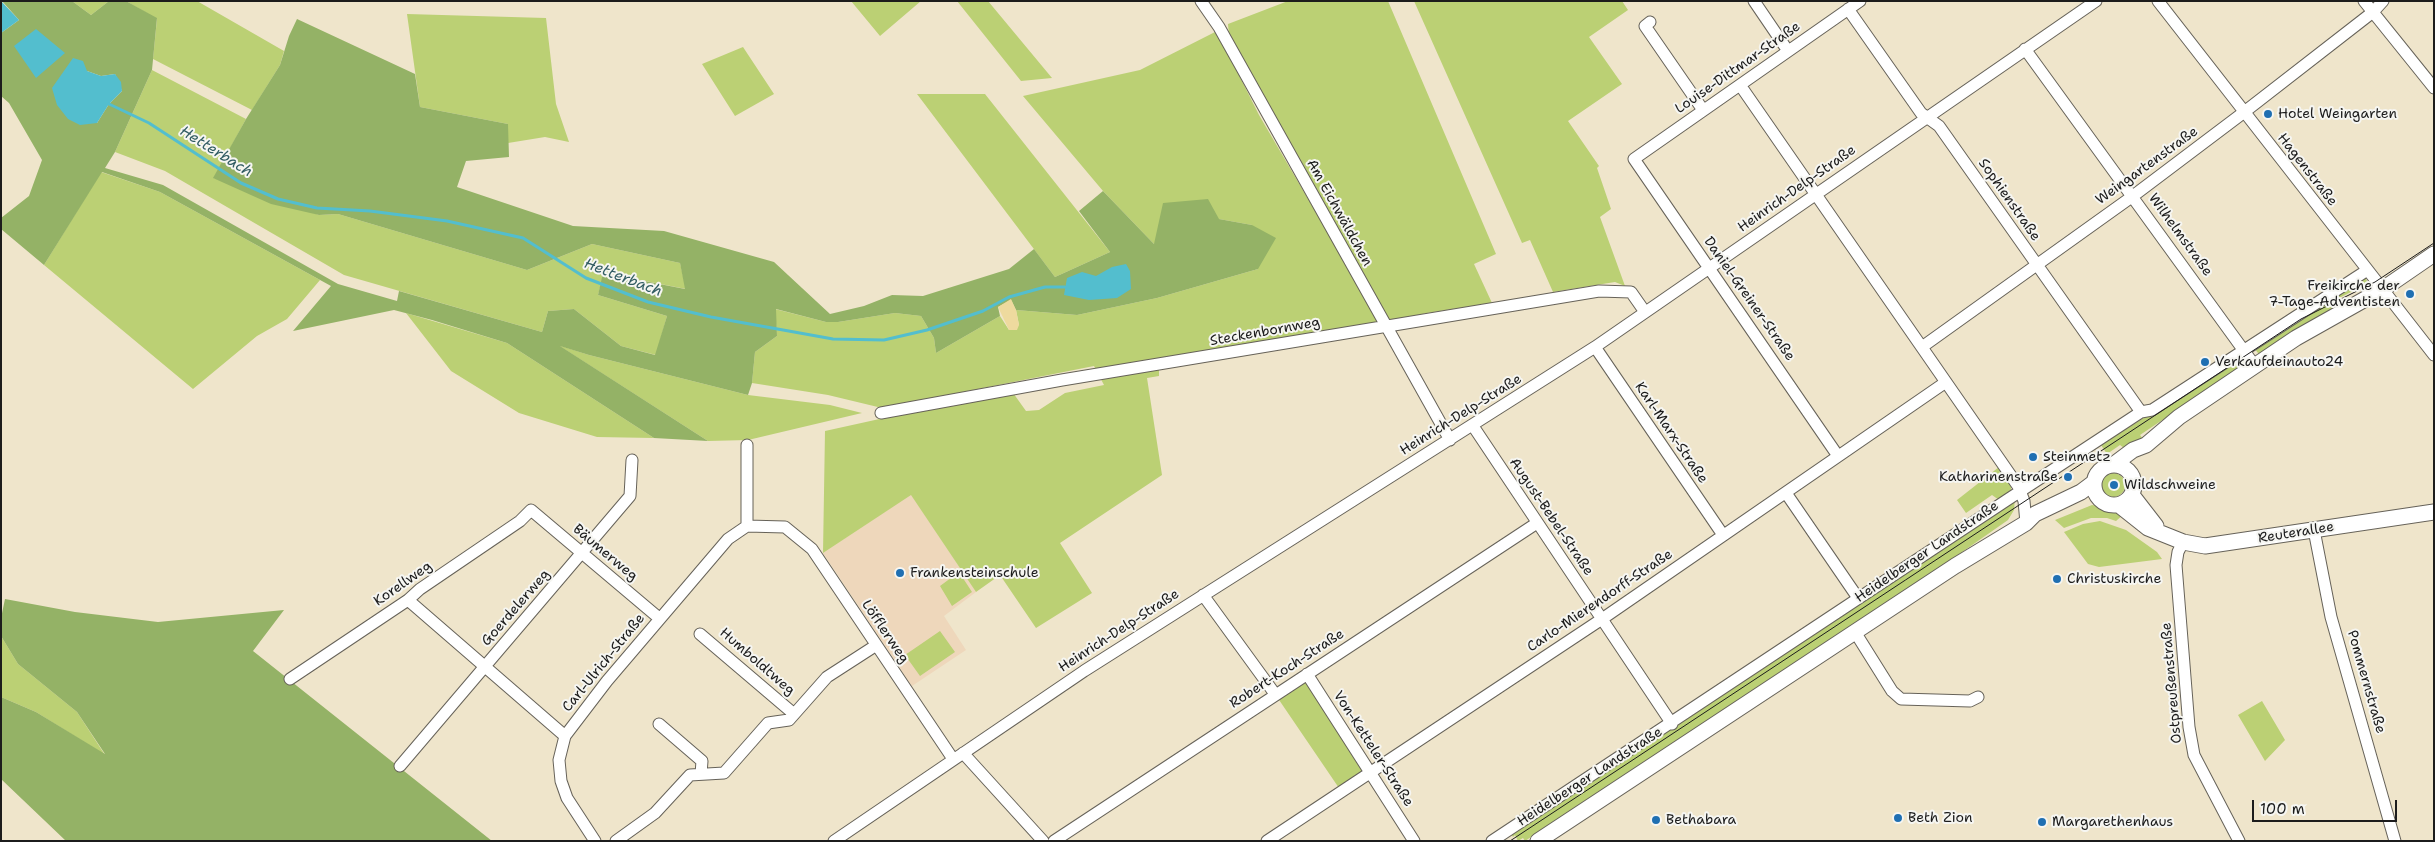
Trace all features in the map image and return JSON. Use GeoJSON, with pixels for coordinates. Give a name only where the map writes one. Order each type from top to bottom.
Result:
{"type":"FeatureCollection","features":[{"type":"Feature","properties":{"kind":"street","name":"Am Eichwäldchen"},"geometry":{"type":"LineString","coordinates":[[1201,1],[1219,27],[1450,440]]}},
{"type":"Feature","properties":{"kind":"street"},"geometry":{"type":"LineString","coordinates":[[1754,1],[1788,50]]}},
{"type":"Feature","properties":{"kind":"street","name":"Louise-Dittmar-Straße"},"geometry":{"type":"LineString","coordinates":[[1634,159],[1860,1]]}},
{"type":"Feature","properties":{"kind":"street","name":"Heinrich-Delp-Straße"},"geometry":{"type":"LineString","coordinates":[[834,841],[1062,686],[1595,347],[2096,1]]}},
{"type":"Feature","properties":{"kind":"street","name":"Hagenstraße"},"geometry":{"type":"LineString","coordinates":[[2158,1],[2243,113],[2434,355]]}},
{"type":"Feature","properties":{"kind":"street"},"geometry":{"type":"LineString","coordinates":[[2364,1],[2434,88]]}},
{"type":"Feature","properties":{"kind":"street","name":"Weingartenstraße"},"geometry":{"type":"LineString","coordinates":[[1922,347],[2133,196],[2373,12],[2383,1]]}},
{"type":"Feature","properties":{"kind":"street","name":"Sophienstraße"},"geometry":{"type":"LineString","coordinates":[[1848,9],[1921,113],[1939,126],[2141,412]]}},
{"type":"Feature","properties":{"kind":"street"},"geometry":{"type":"LineString","coordinates":[[1650,22],[1645,26],[1703,110]]}},
{"type":"Feature","properties":{"kind":"street","name":"Wilhelmstraße"},"geometry":{"type":"LineString","coordinates":[[2025,49],[2255,366]]}},
{"type":"Feature","properties":{"kind":"street"},"geometry":{"type":"LineString","coordinates":[[1740,85],[2021,492],[2026,523]]}},
{"type":"Feature","properties":{"kind":"street","name":"Daniel-Greiner-Straße"},"geometry":{"type":"LineString","coordinates":[[1634,159],[1838,456]]}},
{"type":"Feature","properties":{"kind":"street","name":"Heidelberger Landstraße"},"geometry":{"type":"LineString","coordinates":[[1492,841],[1672,724],[1858,598],[2141,412],[2152,410],[2244,350],[2375,280],[2434,243]]}},
{"type":"Feature","properties":{"kind":"street","name":"Heidelberger Landstraße"},"geometry":{"type":"LineString","coordinates":[[2131,474],[2133,466],[2146,445],[2179,417],[2327,319],[2375,280],[2434,254]]}},
{"type":"Feature","properties":{"kind":"street","name":"Steckenbornweg"},"geometry":{"type":"LineString","coordinates":[[881,414],[1062,380],[1599,291],[1631,292],[1645,312]]}},
{"type":"Feature","properties":{"kind":"street","name":"Karl-Marx-Straße"},"geometry":{"type":"LineString","coordinates":[[1595,347],[1723,535]]}},
{"type":"Feature","properties":{"kind":"street","name":"Carlo-Mierendorff-Straße"},"geometry":{"type":"LineString","coordinates":[[1267,841],[1602,619],[1946,382]]}},
{"type":"Feature","properties":{"kind":"street","name":"August-Bebel-Straße"},"geometry":{"type":"LineString","coordinates":[[1473,426],[1672,724]]}},
{"type":"Feature","properties":{"kind":"street"},"geometry":{"type":"LineString","coordinates":[[747,445],[747,526]]}},
{"type":"Feature","properties":{"kind":"street","name":"Heidelberger Landstraße"},"geometry":{"type":"LineString","coordinates":[[2114,465],[2133,450],[2146,445]]}},
{"type":"Feature","properties":{"kind":"street","name":"Goerdelerweg"},"geometry":{"type":"LineString","coordinates":[[400,766],[630,496],[632,460]]}},
{"type":"Feature","properties":{"kind":"street"},"geometry":{"type":"LineString","coordinates":[[2114,465],[2123,467],[2131,474],[2134,481],[2132,494],[2119,505],[2108,505],[2099,500],[2094,492],[2093,483],[2098,472],[2114,465]]}},
{"type":"Feature","properties":{"kind":"street","name":"Heidelberger Landstraße"},"geometry":{"type":"LineString","coordinates":[[1538,841],[1955,566],[2026,523],[2040,510],[2081,492],[2093,483]]}},
{"type":"Feature","properties":{"kind":"street"},"geometry":{"type":"LineString","coordinates":[[1786,493],[1858,598]]}},
{"type":"Feature","properties":{"kind":"street"},"geometry":{"type":"LineString","coordinates":[[2132,494],[2160,532]]}},
{"type":"Feature","properties":{"kind":"street","name":"Heidelberger Landstraße"},"geometry":{"type":"LineString","coordinates":[[2026,523],[2044,520],[2084,503],[2099,500]]}},
{"type":"Feature","properties":{"kind":"street","name":"Reuterallee"},"geometry":{"type":"LineString","coordinates":[[2119,505],[2148,528],[2183,542],[2211,546],[2434,512]]}},
{"type":"Feature","properties":{"kind":"street","name":"Bäumerweg"},"geometry":{"type":"LineString","coordinates":[[531,510],[659,618]]}},
{"type":"Feature","properties":{"kind":"street","name":"Korellweg"},"geometry":{"type":"LineString","coordinates":[[290,678],[408,600],[420,589],[520,521],[531,510]]}},
{"type":"Feature","properties":{"kind":"street","name":"Robert-Koch-Straße"},"geometry":{"type":"LineString","coordinates":[[1054,841],[1537,523]]}},
{"type":"Feature","properties":{"kind":"street","name":"Löfflerweg"},"geometry":{"type":"LineString","coordinates":[[747,526],[785,527],[812,549],[875,646],[958,756],[1043,841]]}},
{"type":"Feature","properties":{"kind":"street","name":"Carl-Ulrich-Straße"},"geometry":{"type":"LineString","coordinates":[[595,841],[575,813],[561,781],[559,760],[565,736],[659,618],[728,539],[747,526]]}},
{"type":"Feature","properties":{"kind":"street","name":"Pommernstraße"},"geometry":{"type":"LineString","coordinates":[[2314,530],[2331,617],[2395,841]]}},
{"type":"Feature","properties":{"kind":"street","name":"Ostpreußenstraße"},"geometry":{"type":"LineString","coordinates":[[2183,542],[2176,556],[2176,572],[2189,727],[2194,755],[2239,841]]}},
{"type":"Feature","properties":{"kind":"street"},"geometry":{"type":"LineString","coordinates":[[1203,595],[1276,694]]}},
{"type":"Feature","properties":{"kind":"street"},"geometry":{"type":"LineString","coordinates":[[408,600],[565,736]]}},
{"type":"Feature","properties":{"kind":"street"},"geometry":{"type":"LineString","coordinates":[[1855,632],[1892,690],[1901,699],[1970,701],[1978,698]]}},
{"type":"Feature","properties":{"kind":"street","name":"Humboldtweg"},"geometry":{"type":"LineString","coordinates":[[700,634],[794,714]]}},
{"type":"Feature","properties":{"kind":"street","name":"Humboldtweg"},"geometry":{"type":"LineString","coordinates":[[616,841],[655,813],[690,775],[724,773],[768,724],[789,720],[827,677],[875,646]]}},
{"type":"Feature","properties":{"kind":"street","name":"Von-Ketteler-Straße"},"geometry":{"type":"LineString","coordinates":[[1307,674],[1414,841]]}},
{"type":"Feature","properties":{"kind":"street"},"geometry":{"type":"LineString","coordinates":[[659,724],[702,761],[701,774]]}},
{"type":"Feature","properties":{"kind":"shaded area","name":"Frankensteinschule"},"geometry":{"type":"Polygon","coordinates":[[[911,494],[976,592],[944,616],[966,650],[912,686],[823,553],[911,494]]]}},
{"type":"Feature","properties":{"kind":"green space"},"geometry":{"type":"Polygon","coordinates":[[[2,1],[72,1],[91,15],[109,1],[126,1],[157,18],[152,70],[115,152],[105,168],[163,185],[338,284],[397,301],[399,291],[542,332],[548,311],[574,309],[621,346],[655,355],[667,316],[598,295],[603,273],[685,289],[680,263],[592,244],[527,270],[338,214],[319,215],[271,204],[213,178],[246,119],[280,65],[289,36],[297,19],[415,74],[420,107],[508,124],[509,157],[466,161],[457,187],[573,226],[664,231],[774,262],[830,314],[864,306],[892,295],[923,296],[1009,269],[1034,249],[1055,277],[1110,252],[1079,211],[1103,191],[1154,244],[1163,203],[1208,199],[1219,219],[1252,225],[1276,238],[1258,269],[1157,298],[1077,315],[1016,310],[1011,300],[998,307],[1000,316],[936,353],[934,338],[921,316],[895,313],[838,322],[826,322],[776,309],[777,336],[755,352],[752,383],[748,395],[560,346],[708,441],[654,438],[507,343],[432,320],[394,310],[293,331],[331,286],[160,192],[102,172],[44,265],[1,229],[1,218],[29,196],[42,160],[9,103],[1,96],[1,33],[19,20],[2,1]],[[87,71],[97,123],[109,104],[122,91],[115,74],[101,76],[87,71]]]}},
{"type":"Feature","properties":{"kind":"green space"},"geometry":{"type":"Polygon","coordinates":[[[72,1],[109,1],[91,15],[72,1]]]}},
{"type":"Feature","properties":{"kind":"green space"},"geometry":{"type":"Polygon","coordinates":[[[126,1],[197,1],[284,51],[280,65],[252,110],[153,59],[157,19],[126,1]]]}},
{"type":"Feature","properties":{"kind":"green space"},"geometry":{"type":"Polygon","coordinates":[[[851,1],[921,1],[880,36],[851,1]]]}},
{"type":"Feature","properties":{"kind":"green space"},"geometry":{"type":"Polygon","coordinates":[[[957,1],[988,1],[1052,78],[1021,81],[957,1]]]}},
{"type":"Feature","properties":{"kind":"green space"},"geometry":{"type":"Polygon","coordinates":[[[1288,1],[1388,1],[1496,254],[1474,264],[1492,303],[1427,313],[1389,322],[1229,36],[1228,24],[1288,1]]]}},
{"type":"Feature","properties":{"kind":"green space"},"geometry":{"type":"Polygon","coordinates":[[[1414,1],[1622,1],[1628,10],[1589,37],[1622,84],[1568,121],[1599,166],[1597,168],[1611,209],[1600,217],[1625,286],[1615,282],[1553,292],[1530,240],[1522,243],[1414,1]]]}},
{"type":"Feature","properties":{"kind":"green space"},"geometry":{"type":"Polygon","coordinates":[[[407,14],[546,18],[556,104],[569,142],[545,137],[508,143],[508,124],[420,107],[407,14]]]}},
{"type":"Feature","properties":{"kind":"green space"},"geometry":{"type":"Polygon","coordinates":[[[1217,31],[1259,115],[1380,322],[1159,359],[1159,376],[1147,378],[1162,475],[1060,543],[1092,593],[1036,628],[1000,575],[976,592],[911,495],[823,553],[825,431],[1011,390],[1026,411],[1039,410],[1065,393],[1104,385],[1094,366],[882,408],[828,395],[752,383],[755,352],[777,336],[775,309],[826,322],[838,322],[895,313],[921,316],[934,338],[936,353],[1000,316],[1009,330],[1019,325],[1016,310],[1077,315],[1157,298],[1258,269],[1252,225],[1219,219],[1154,244],[1103,191],[1023,96],[1140,70],[1217,31]]]}},
{"type":"Feature","properties":{"kind":"green space"},"geometry":{"type":"Polygon","coordinates":[[[743,47],[774,94],[735,116],[702,64],[743,47]]]}},
{"type":"Feature","properties":{"kind":"green space"},"geometry":{"type":"Polygon","coordinates":[[[152,70],[246,119],[214,178],[319,215],[338,214],[527,270],[592,244],[680,263],[686,289],[604,273],[598,295],[667,316],[656,355],[621,346],[574,309],[548,311],[542,332],[344,275],[165,171],[115,152],[152,70]]]}},
{"type":"Feature","properties":{"kind":"green space"},"geometry":{"type":"Polygon","coordinates":[[[917,94],[985,94],[1110,252],[1055,277],[917,94]]]}},
{"type":"Feature","properties":{"kind":"green space"},"geometry":{"type":"Polygon","coordinates":[[[101,172],[160,192],[320,280],[287,319],[257,336],[193,389],[44,265],[101,172]]]}},
{"type":"Feature","properties":{"kind":"green space"},"geometry":{"type":"Polygon","coordinates":[[[2365,277],[2367,281],[2365,285],[2337,299],[2337,305],[2261,355],[2254,348],[2365,277]]]}},
{"type":"Feature","properties":{"kind":"green space"},"geometry":{"type":"Polygon","coordinates":[[[406,313],[507,343],[654,438],[597,437],[519,413],[451,371],[406,313]]]}},
{"type":"Feature","properties":{"kind":"green space"},"geometry":{"type":"Polygon","coordinates":[[[558,345],[589,355],[748,395],[830,405],[862,413],[748,440],[708,441],[558,345]]]}},
{"type":"Feature","properties":{"kind":"green space"},"geometry":{"type":"Polygon","coordinates":[[[2240,357],[2244,363],[2243,366],[2140,435],[2143,439],[2128,451],[2120,445],[2107,454],[2101,445],[2240,357]]]}},
{"type":"Feature","properties":{"kind":"green space"},"geometry":{"type":"Polygon","coordinates":[[[1999,467],[2011,486],[2011,492],[1999,500],[1992,495],[1966,513],[1957,500],[1999,467]]]}},
{"type":"Feature","properties":{"kind":"green space"},"geometry":{"type":"Polygon","coordinates":[[[2113,473],[2122,476],[2125,485],[2122,494],[2113,497],[2104,494],[2101,485],[2104,476],[2113,473]]]}},
{"type":"Feature","properties":{"kind":"green space"},"geometry":{"type":"Polygon","coordinates":[[[2015,498],[2014,510],[2008,520],[1955,557],[1525,841],[1523,838],[1518,841],[1515,835],[1513,837],[1510,832],[1715,700],[1951,544],[1952,540],[2015,498]]]}},
{"type":"Feature","properties":{"kind":"green space"},"geometry":{"type":"Polygon","coordinates":[[[2092,505],[2115,509],[2124,514],[2116,521],[2107,518],[2091,518],[2064,528],[2055,520],[2092,505]]]}},
{"type":"Feature","properties":{"kind":"green space"},"geometry":{"type":"Polygon","coordinates":[[[2100,521],[2126,530],[2157,552],[2162,559],[2099,567],[2088,564],[2064,532],[2083,524],[2100,521]]]}},
{"type":"Feature","properties":{"kind":"green space"},"geometry":{"type":"Polygon","coordinates":[[[959,572],[972,592],[952,606],[940,586],[959,572]]]}},
{"type":"Feature","properties":{"kind":"green space"},"geometry":{"type":"Polygon","coordinates":[[[5,599],[75,612],[158,622],[284,610],[253,651],[492,841],[66,841],[1,779],[1,697],[36,712],[105,754],[77,712],[18,664],[1,636],[1,618],[5,599]]]}},
{"type":"Feature","properties":{"kind":"green space"},"geometry":{"type":"Polygon","coordinates":[[[940,631],[955,652],[920,676],[905,655],[940,631]]]}},
{"type":"Feature","properties":{"kind":"green space"},"geometry":{"type":"Polygon","coordinates":[[[1,636],[18,664],[77,712],[105,755],[36,712],[1,697],[1,636]]]}},
{"type":"Feature","properties":{"kind":"green space"},"geometry":{"type":"Polygon","coordinates":[[[1307,674],[1371,772],[1341,791],[1275,694],[1307,674]]]}},
{"type":"Feature","properties":{"kind":"green space"},"geometry":{"type":"Polygon","coordinates":[[[2262,701],[2285,740],[2265,761],[2238,715],[2262,701]]]}},
{"type":"Feature","properties":{"kind":"sand"},"geometry":{"type":"Polygon","coordinates":[[[1011,299],[1016,310],[1019,325],[1017,330],[1009,330],[998,307],[1011,299]]]}},
{"type":"Feature","properties":{"kind":"water"},"geometry":{"type":"Polygon","coordinates":[[[1,1],[19,20],[1,33],[1,1]]]}},
{"type":"Feature","properties":{"kind":"water"},"geometry":{"type":"Polygon","coordinates":[[[36,29],[65,53],[36,78],[14,46],[36,29]]]}},
{"type":"Feature","properties":{"kind":"water"},"geometry":{"type":"Polygon","coordinates":[[[73,58],[83,61],[87,71],[101,76],[115,74],[121,82],[122,91],[109,104],[97,123],[80,125],[68,119],[57,105],[52,88],[73,58]]]}},
{"type":"Feature","properties":{"kind":"water"},"geometry":{"type":"Polygon","coordinates":[[[1126,264],[1130,271],[1131,289],[1117,298],[1089,300],[1064,295],[1067,278],[1082,272],[1096,276],[1112,267],[1126,264]]]}},
{"type":"Feature","properties":{"kind":"waterway","name":"Hetterbach"},"geometry":{"type":"LineString","coordinates":[[109,104],[149,123],[241,183],[278,199],[317,208],[370,211],[447,221],[523,238],[586,278],[648,302],[711,317],[833,339],[884,340],[927,330],[983,311],[1009,297],[1045,287],[1065,287]]}},
{"type":"Feature","properties":{"kind":"tram line"},"geometry":{"type":"LineString","coordinates":[[1510,841],[2301,319],[2375,282],[2434,243]]}},
{"type":"Feature","properties":{"kind":"place","name":"Hotel Weingarten"},"geometry":{"type":"Point","coordinates":[2268,114]}},
{"type":"Feature","properties":{"kind":"place","name":"Freikirche der 7-Tage-Adventisten"},"geometry":{"type":"Point","coordinates":[2410,294]}},
{"type":"Feature","properties":{"kind":"place","name":"Verkaufdeinauto24"},"geometry":{"type":"Point","coordinates":[2205,362]}},
{"type":"Feature","properties":{"kind":"place","name":"Steinmetz"},"geometry":{"type":"Point","coordinates":[2033,457]}},
{"type":"Feature","properties":{"kind":"place","name":"Katharinenstraße"},"geometry":{"type":"Point","coordinates":[2068,477]}},
{"type":"Feature","properties":{"kind":"place","name":"Wildschweine"},"geometry":{"type":"Point","coordinates":[2114,485]}},
{"type":"Feature","properties":{"kind":"place","name":"Frankensteinschule"},"geometry":{"type":"Point","coordinates":[900,573]}},
{"type":"Feature","properties":{"kind":"place","name":"Christuskirche"},"geometry":{"type":"Point","coordinates":[2057,579]}},
{"type":"Feature","properties":{"kind":"place","name":"Beth Zion"},"geometry":{"type":"Point","coordinates":[1898,818]}},
{"type":"Feature","properties":{"kind":"place","name":"Bethabara"},"geometry":{"type":"Point","coordinates":[1656,820]}},
{"type":"Feature","properties":{"kind":"place","name":"Margarethenhaus"},"geometry":{"type":"Point","coordinates":[2042,822]}}]}
